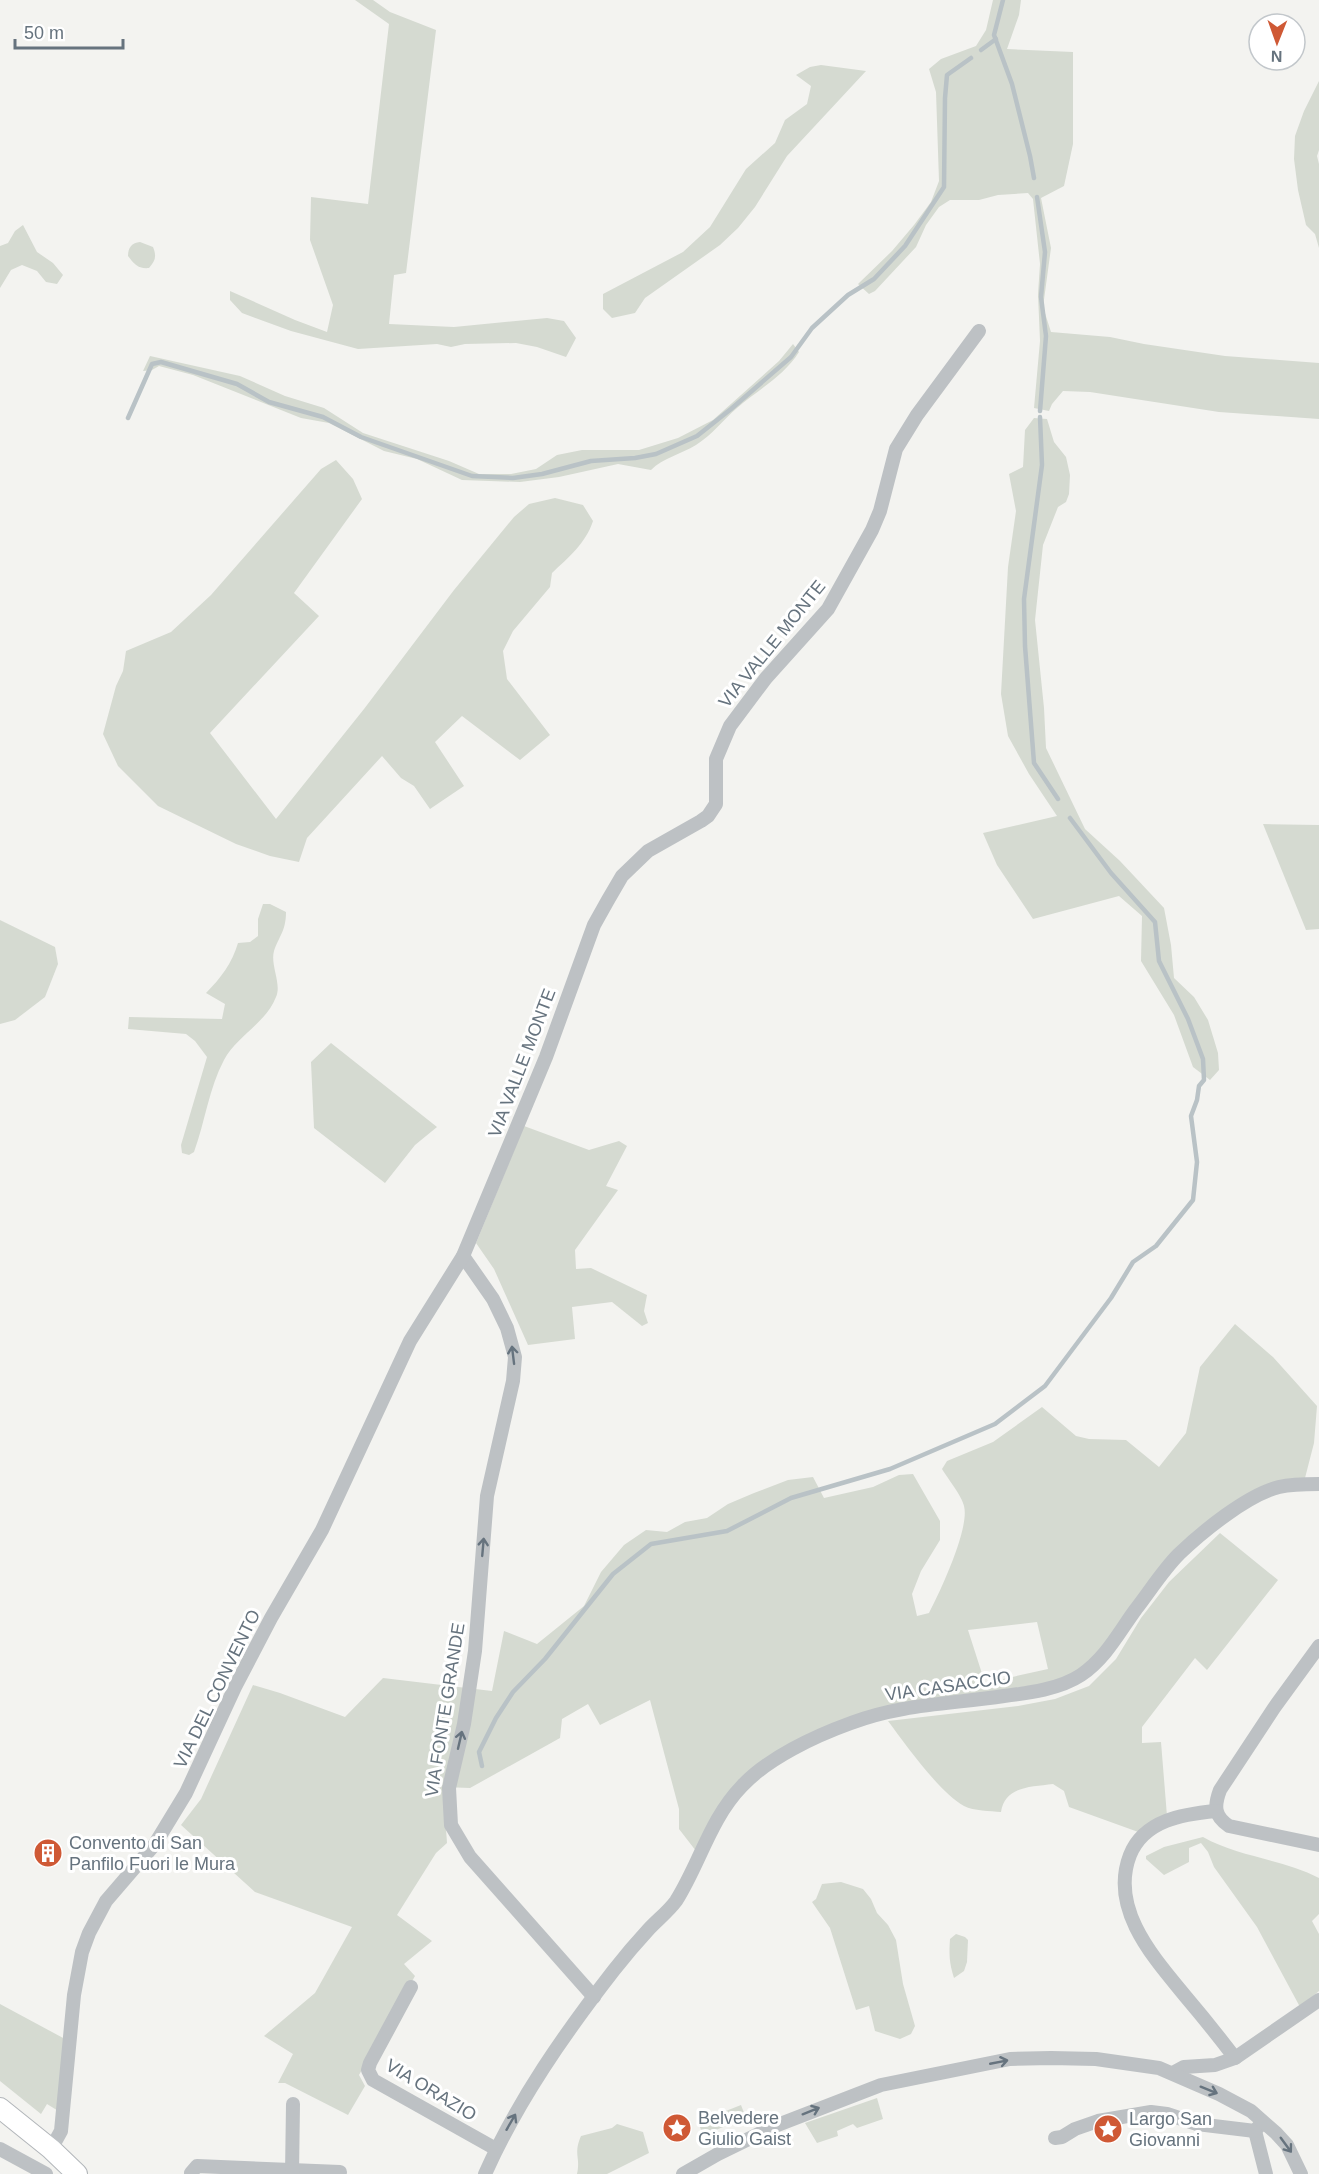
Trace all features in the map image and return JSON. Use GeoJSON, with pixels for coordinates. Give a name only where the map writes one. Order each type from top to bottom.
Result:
{"type":"FeatureCollection","features":[{"type":"Feature","properties":{"kind":"main road"},"geometry":{"type":"LineString","coordinates":[[0,2108],[51,2149],[77,2174]]}},
{"type":"Feature","properties":{"kind":"street","name":"VIA VALLE MONTE"},"geometry":{"type":"LineString","coordinates":[[463,1256],[546,1057],[594,925],[622,876],[648,851],[701,821],[714,810],[716,759],[730,726],[766,678],[828,609],[872,530],[880,511],[896,449],[917,415],[979,332]]}},
{"type":"Feature","properties":{"kind":"street","name":"VIA FONTE GRANDE"},"geometry":{"type":"LineString","coordinates":[[463,1256],[493,1299],[507,1328],[515,1357],[513,1381],[487,1496],[475,1651],[464,1724],[448,1797],[451,1825],[470,1857],[594,1997]]}},
{"type":"Feature","properties":{"kind":"street","name":"VIA DEL CONVENTO"},"geometry":{"type":"LineString","coordinates":[[51,2149],[61,2131],[74,1995],[82,1952],[89,1933],[106,1901],[155,1844],[186,1793],[235,1687],[271,1618],[322,1530],[410,1341],[463,1256]]}},
{"type":"Feature","properties":{"kind":"street","name":"VIA CASACCIO"},"geometry":{"type":"LineString","coordinates":[[594,1997],[634,1946],[674,1903],[713,1825],[734,1795],[759,1771],[812,1740],[850,1723],[883,1713],[903,1708],[1027,1693],[1065,1683],[1079,1676],[1105,1654],[1134,1611],[1178,1555],[1228,1513],[1258,1495],[1276,1488],[1298,1484],[1319,1484]]}},
{"type":"Feature","properties":{"kind":"street"},"geometry":{"type":"LineString","coordinates":[[1319,1646],[1274,1708],[1220,1790],[1215,1811],[1229,1826],[1319,1845]]}},
{"type":"Feature","properties":{"kind":"street"},"geometry":{"type":"LineString","coordinates":[[1215,1811],[1175,1817],[1149,1830],[1134,1846],[1129,1857],[1125,1872],[1125,1886],[1127,1905],[1138,1932],[1152,1956],[1235,2058]]}},
{"type":"Feature","properties":{"kind":"street","name":"VIA ORAZIO"},"geometry":{"type":"LineString","coordinates":[[411,1988],[370,2063],[370,2075],[373,2080],[496,2149]]}},
{"type":"Feature","properties":{"kind":"street"},"geometry":{"type":"LineString","coordinates":[[485,2174],[523,2100],[594,1997]]}},
{"type":"Feature","properties":{"kind":"street"},"geometry":{"type":"LineString","coordinates":[[1173,2073],[1184,2067],[1215,2065],[1235,2058],[1319,2000]]}},
{"type":"Feature","properties":{"kind":"street"},"geometry":{"type":"LineString","coordinates":[[683,2174],[718,2154],[794,2118],[881,2085],[1010,2059],[1051,2058],[1096,2058],[1131,2062],[1173,2073],[1236,2102],[1259,2126],[1287,2145],[1301,2174]]}},
{"type":"Feature","properties":{"kind":"street"},"geometry":{"type":"LineString","coordinates":[[292,2104],[292,2172]]}},
{"type":"Feature","properties":{"kind":"street"},"geometry":{"type":"LineString","coordinates":[[1054,2138],[1062,2137],[1075,2129],[1098,2121],[1151,2112],[1167,2114],[1197,2124],[1259,2126]]}},
{"type":"Feature","properties":{"kind":"street"},"geometry":{"type":"LineString","coordinates":[[1259,2126],[1266,2174]]}},
{"type":"Feature","properties":{"kind":"street"},"geometry":{"type":"LineString","coordinates":[[0,2149],[46,2174]]}},
{"type":"Feature","properties":{"kind":"street"},"geometry":{"type":"LineString","coordinates":[[191,2173],[197,2166],[292,2172],[340,2172]]}},
{"type":"Feature","properties":{"kind":"shaded area"},"geometry":{"type":"Polygon","coordinates":[[[355,0],[373,0],[390,12],[436,30],[406,273],[394,275],[389,324],[454,327],[547,318],[564,321],[576,338],[566,357],[537,347],[516,343],[465,344],[451,347],[437,344],[358,349],[291,331],[242,313],[230,300],[230,291],[327,332],[333,305],[310,240],[311,197],[368,204],[389,24],[355,0]]]}},
{"type":"Feature","properties":{"kind":"shaded area"},"geometry":{"type":"Polygon","coordinates":[[[993,0],[1021,0],[1019,15],[1007,49],[1073,52],[1073,144],[1064,186],[1041,198],[1051,248],[1043,307],[1051,332],[1110,337],[1225,356],[1319,363],[1319,419],[1219,412],[1090,392],[1063,391],[1049,411],[1034,408],[1040,341],[1038,294],[1040,264],[1033,199],[1028,193],[998,195],[979,200],[950,200],[939,207],[926,225],[916,247],[875,291],[869,294],[858,284],[892,251],[931,202],[939,181],[936,92],[929,69],[941,59],[976,46],[986,30],[993,0]]]}},
{"type":"Feature","properties":{"kind":"shaded area"},"geometry":{"type":"Polygon","coordinates":[[[821,65],[866,71],[787,156],[755,207],[738,228],[720,245],[645,298],[635,313],[612,318],[603,309],[603,294],[683,252],[710,227],[746,169],[775,143],[785,120],[807,104],[811,86],[796,75],[810,67],[821,65]]]}},
{"type":"Feature","properties":{"kind":"shaded area"},"geometry":{"type":"Polygon","coordinates":[[[1319,81],[1319,150],[1317,156],[1319,164],[1319,248],[1315,234],[1306,225],[1294,159],[1295,136],[1319,81]]]}},
{"type":"Feature","properties":{"kind":"shaded area"},"geometry":{"type":"Polygon","coordinates":[[[23,225],[37,252],[53,263],[63,275],[57,284],[46,282],[37,271],[22,265],[11,270],[0,288],[0,246],[8,243],[15,231],[23,225]]]}},
{"type":"Feature","properties":{"kind":"shaded area"},"geometry":{"type":"Polygon","coordinates":[[[140,242],[153,247],[155,259],[149,268],[142,268],[128,256],[131,246],[140,242]]]}},
{"type":"Feature","properties":{"kind":"shaded area"},"geometry":{"type":"Polygon","coordinates":[[[793,344],[799,352],[778,376],[737,408],[702,441],[661,462],[651,470],[618,464],[559,477],[520,482],[462,480],[417,459],[384,451],[329,423],[301,418],[193,375],[159,366],[143,371],[150,356],[240,376],[285,396],[324,408],[363,433],[449,461],[479,474],[511,474],[536,469],[557,455],[582,450],[639,450],[678,438],[713,420],[779,361],[793,344]]]}},
{"type":"Feature","properties":{"kind":"shaded area"},"geometry":{"type":"Polygon","coordinates":[[[1034,418],[1047,419],[1054,442],[1066,457],[1070,475],[1066,502],[1058,507],[1043,545],[1035,620],[1046,748],[1085,829],[1120,861],[1164,908],[1174,978],[1194,997],[1208,1020],[1218,1053],[1219,1070],[1210,1080],[1193,1067],[1174,1015],[1141,961],[1142,916],[1119,896],[1033,919],[997,865],[983,833],[1057,816],[1029,774],[1008,736],[1001,694],[1008,567],[1016,511],[1009,474],[1023,467],[1025,430],[1034,418]]]}},
{"type":"Feature","properties":{"kind":"shaded area"},"geometry":{"type":"Polygon","coordinates":[[[336,460],[353,479],[362,499],[294,593],[319,616],[210,733],[276,819],[364,709],[454,590],[514,517],[529,504],[555,498],[583,505],[593,521],[581,543],[552,573],[550,587],[513,631],[503,651],[507,679],[550,735],[520,760],[462,716],[435,742],[464,786],[430,809],[414,786],[401,778],[382,756],[307,838],[299,862],[270,856],[236,844],[158,806],[118,766],[103,734],[116,686],[123,671],[126,651],[171,632],[211,595],[321,469],[336,460]]]}},
{"type":"Feature","properties":{"kind":"shaded area"},"geometry":{"type":"Polygon","coordinates":[[[1263,824],[1319,825],[1319,929],[1306,930],[1263,824]]]}},
{"type":"Feature","properties":{"kind":"shaded area"},"geometry":{"type":"Polygon","coordinates":[[[263,904],[270,904],[286,912],[284,929],[273,956],[278,986],[276,997],[259,1022],[236,1044],[224,1060],[194,1152],[189,1155],[182,1153],[181,1145],[207,1057],[195,1041],[186,1034],[128,1029],[129,1017],[222,1019],[225,1004],[206,993],[225,970],[238,943],[250,942],[258,936],[258,919],[263,904]]]}},
{"type":"Feature","properties":{"kind":"shaded area"},"geometry":{"type":"Polygon","coordinates":[[[0,920],[55,947],[58,964],[45,997],[15,1020],[0,1024],[0,920]]]}},
{"type":"Feature","properties":{"kind":"shaded area"},"geometry":{"type":"Polygon","coordinates":[[[331,1043],[437,1127],[415,1145],[385,1183],[314,1128],[311,1062],[331,1043]]]}},
{"type":"Feature","properties":{"kind":"shaded area"},"geometry":{"type":"Polygon","coordinates":[[[524,1126],[589,1150],[619,1141],[627,1146],[606,1186],[618,1190],[575,1250],[576,1269],[591,1268],[647,1295],[644,1311],[648,1323],[642,1326],[612,1302],[572,1307],[575,1339],[528,1345],[494,1269],[476,1243],[524,1126]]]}},
{"type":"Feature","properties":{"kind":"shaded area"},"geometry":{"type":"Polygon","coordinates":[[[1235,1324],[1273,1357],[1317,1406],[1314,1443],[1305,1478],[1216,1518],[1106,1646],[1070,1677],[1037,1685],[924,1701],[773,1756],[696,1851],[679,1829],[679,1809],[650,1700],[600,1725],[588,1704],[562,1719],[560,1738],[470,1788],[443,1787],[447,1843],[436,1853],[397,1915],[432,1941],[404,1964],[415,1976],[359,2075],[365,2086],[348,2115],[285,2083],[278,2083],[293,2054],[264,2036],[315,1993],[352,1927],[255,1892],[181,1825],[201,1799],[253,1685],[345,1717],[383,1678],[492,1691],[504,1631],[537,1644],[584,1606],[601,1572],[624,1545],[646,1530],[667,1532],[685,1522],[707,1518],[728,1504],[788,1480],[813,1477],[824,1498],[873,1487],[899,1475],[913,1474],[940,1521],[940,1540],[921,1571],[912,1594],[917,1616],[929,1613],[953,1560],[965,1516],[961,1497],[942,1469],[947,1461],[993,1442],[1042,1407],[1076,1436],[1089,1439],[1126,1440],[1159,1467],[1186,1433],[1200,1367],[1235,1324]],[[1037,1622],[968,1630],[985,1683],[1048,1669],[1037,1622]]]}},
{"type":"Feature","properties":{"kind":"shaded area"},"geometry":{"type":"Polygon","coordinates":[[[1220,1533],[1278,1580],[1207,1670],[1195,1658],[1142,1727],[1142,1743],[1161,1742],[1167,1816],[1141,1833],[1069,1807],[1064,1791],[1053,1784],[1020,1789],[1003,1803],[1001,1812],[968,1808],[944,1790],[913,1755],[888,1721],[1018,1706],[1055,1699],[1089,1686],[1116,1659],[1141,1618],[1169,1582],[1220,1533]]]}},
{"type":"Feature","properties":{"kind":"shaded area"},"geometry":{"type":"Polygon","coordinates":[[[1203,1837],[1231,1849],[1291,1866],[1319,1878],[1319,1914],[1312,1921],[1319,1934],[1319,1991],[1300,2007],[1257,1927],[1214,1867],[1208,1852],[1201,1843],[1189,1848],[1189,1862],[1164,1875],[1146,1859],[1146,1856],[1164,1847],[1203,1837]]]}},
{"type":"Feature","properties":{"kind":"shaded area"},"geometry":{"type":"Polygon","coordinates":[[[841,1882],[863,1889],[896,1940],[903,1984],[915,2026],[911,2034],[900,2039],[875,2031],[869,2006],[856,2010],[830,1928],[812,1902],[816,1899],[822,1884],[841,1882]]]}},
{"type":"Feature","properties":{"kind":"shaded area"},"geometry":{"type":"Polygon","coordinates":[[[956,1934],[968,1940],[967,1962],[964,1971],[954,1978],[950,1963],[950,1939],[956,1934]]]}},
{"type":"Feature","properties":{"kind":"shaded area"},"geometry":{"type":"Polygon","coordinates":[[[0,2004],[65,2039],[60,2112],[47,2104],[41,2114],[0,2081],[0,2004]]]}},
{"type":"Feature","properties":{"kind":"shaded area"},"geometry":{"type":"Polygon","coordinates":[[[877,2098],[883,2119],[857,2128],[853,2124],[837,2131],[838,2136],[817,2143],[805,2123],[877,2098]]]}},
{"type":"Feature","properties":{"kind":"shaded area"},"geometry":{"type":"Polygon","coordinates":[[[741,2105],[746,2118],[703,2135],[698,2122],[741,2105]]]}},
{"type":"Feature","properties":{"kind":"shaded area"},"geometry":{"type":"Polygon","coordinates":[[[617,2124],[643,2132],[649,2153],[607,2174],[577,2174],[577,2152],[581,2136],[612,2128],[617,2124]]]}},
{"type":"Feature","properties":{"kind":"waterway"},"geometry":{"type":"LineString","coordinates":[[1003,0],[994,35],[1012,84],[1034,178]]}},
{"type":"Feature","properties":{"kind":"waterway"},"geometry":{"type":"LineString","coordinates":[[981,50],[996,39]]}},
{"type":"Feature","properties":{"kind":"waterway"},"geometry":{"type":"LineString","coordinates":[[128,418],[152,364],[161,362],[237,384],[269,402],[323,417],[361,437],[472,476],[513,478],[542,474],[591,461],[656,454],[697,436],[731,409],[791,357],[812,328],[848,295],[874,279],[905,246],[944,187],[947,75],[971,58]]}},
{"type":"Feature","properties":{"kind":"waterway"},"geometry":{"type":"LineString","coordinates":[[1037,197],[1045,252],[1041,297],[1046,336],[1040,411]]}},
{"type":"Feature","properties":{"kind":"waterway"},"geometry":{"type":"LineString","coordinates":[[1040,417],[1042,465],[1024,599],[1025,646],[1034,763],[1058,799]]}},
{"type":"Feature","properties":{"kind":"waterway"},"geometry":{"type":"LineString","coordinates":[[482,1766],[479,1752],[496,1718],[513,1692],[545,1659],[613,1574],[651,1544],[727,1531],[791,1498],[890,1469],[995,1424],[1045,1386],[1111,1298],[1133,1262],[1156,1246],[1193,1200],[1197,1162],[1191,1116],[1199,1086],[1204,1080],[1203,1059],[1188,1019],[1159,961],[1155,922],[1111,873],[1070,818]]}},
{"type":"Feature","properties":{"kind":"place","name":"Convento di San Panfilo Fuori le Mura"},"geometry":{"type":"Point","coordinates":[48,1853]}},
{"type":"Feature","properties":{"kind":"place","name":"Belvedere Giulio Gaist"},"geometry":{"type":"Point","coordinates":[677,2128]}},
{"type":"Feature","properties":{"kind":"place","name":"Largo San Giovanni"},"geometry":{"type":"Point","coordinates":[1108,2129]}}]}
